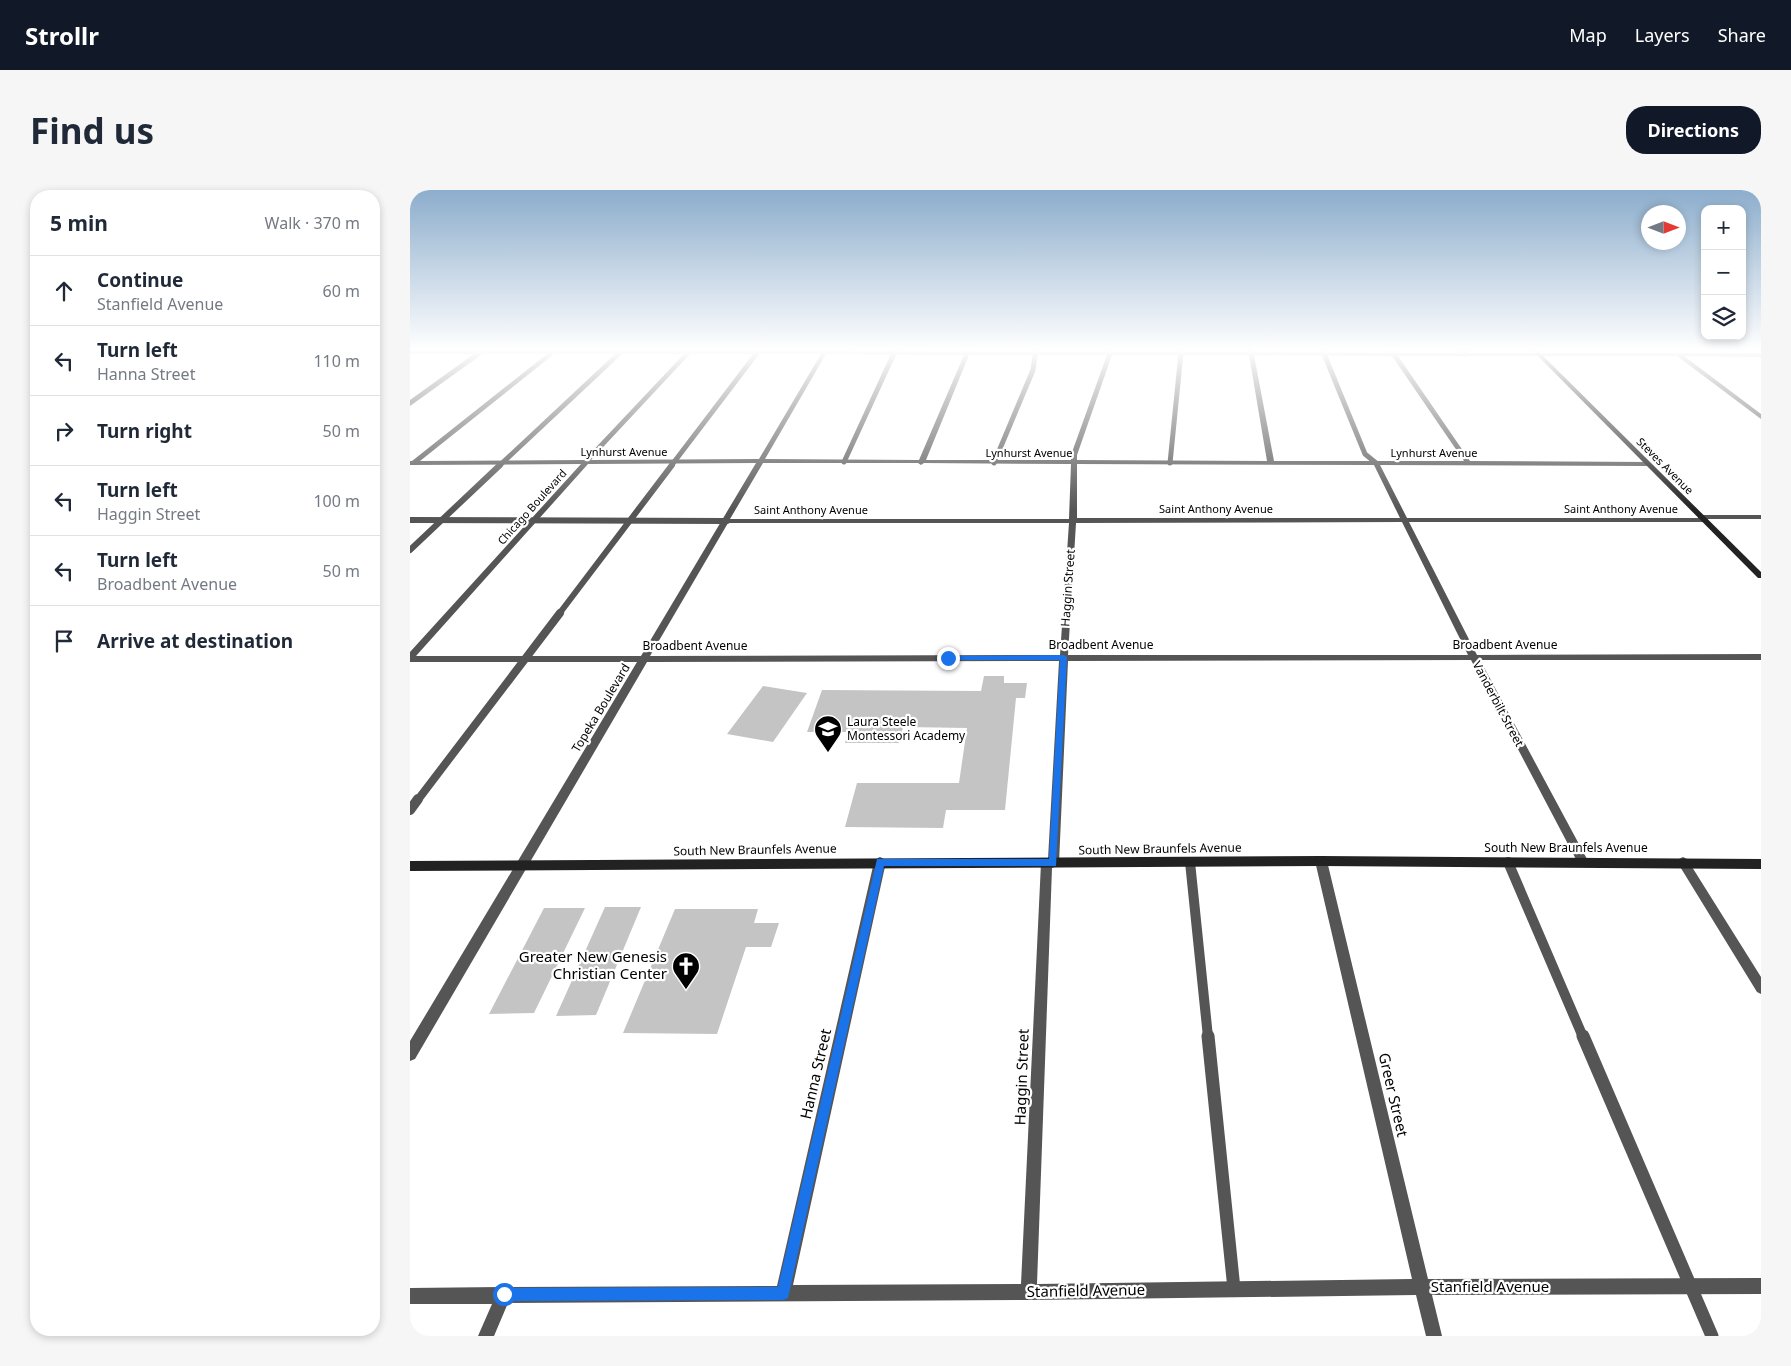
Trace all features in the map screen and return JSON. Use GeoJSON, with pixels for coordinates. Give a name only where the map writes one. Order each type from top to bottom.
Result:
{"type":"FeatureCollection","features":[{"type":"Feature","properties":{"kind":"main road","name":"Steves Avenue"},"geometry":{"type":"LineString","coordinates":[[1586,402],[1761,576]]}},
{"type":"Feature","properties":{"kind":"main road","name":"South New Braunfels Avenue"},"geometry":{"type":"LineString","coordinates":[[410,866],[1320,861],[1761,864]]}},
{"type":"Feature","properties":{"kind":"street"},"geometry":{"type":"LineString","coordinates":[[412,464],[489,402]]}},
{"type":"Feature","properties":{"kind":"street","name":"Chicago Boulevard"},"geometry":{"type":"LineString","coordinates":[[410,658],[533,520],[642,402]]}},
{"type":"Feature","properties":{"kind":"street","name":"Topeka Boulevard"},"geometry":{"type":"LineString","coordinates":[[410,1054],[727,521],[761,463],[759,462],[795,402]]}},
{"type":"Feature","properties":{"kind":"street"},"geometry":{"type":"LineString","coordinates":[[921,463],[946,402]]}},
{"type":"Feature","properties":{"kind":"street","name":"Haggin Street"},"geometry":{"type":"LineString","coordinates":[[1029,1292],[1050,863],[1073,520],[1074,455],[1092,402]]}},
{"type":"Feature","properties":{"kind":"street"},"geometry":{"type":"LineString","coordinates":[[1260,402],[1271,463]]}},
{"type":"Feature","properties":{"kind":"street"},"geometry":{"type":"LineString","coordinates":[[1427,402],[1468,463]]}},
{"type":"Feature","properties":{"kind":"street"},"geometry":{"type":"LineString","coordinates":[[1742,402],[1761,417]]}},
{"type":"Feature","properties":{"kind":"street","name":"Lynhurst Avenue"},"geometry":{"type":"LineString","coordinates":[[412,464],[504,462],[1648,464]]}},
{"type":"Feature","properties":{"kind":"street","name":"Vanderbilt Street"},"geometry":{"type":"LineString","coordinates":[[1376,463],[1474,658],[1583,862]]}},
{"type":"Feature","properties":{"kind":"street","name":"Saint Anthony Avenue"},"geometry":{"type":"LineString","coordinates":[[727,521],[1405,520],[1761,517]]}},
{"type":"Feature","properties":{"kind":"street","name":"Broadbent Avenue"},"geometry":{"type":"LineString","coordinates":[[410,658],[1761,657]]}},
{"type":"Feature","properties":{"kind":"street","name":"Greer Street"},"geometry":{"type":"LineString","coordinates":[[1320,861],[1434,1336]]}},
{"type":"Feature","properties":{"kind":"street","name":"Hanna Street"},"geometry":{"type":"LineString","coordinates":[[783,1293],[880,862]]}},
{"type":"Feature","properties":{"kind":"street"},"geometry":{"type":"LineString","coordinates":[[1683,862],[1761,988]]}},
{"type":"Feature","properties":{"kind":"street","name":"Stanfield Avenue"},"geometry":{"type":"LineString","coordinates":[[410,1296],[1029,1292],[1422,1287],[1761,1286]]}},
{"type":"Feature","properties":{"kind":"street"},"geometry":{"type":"LineString","coordinates":[[486,1336],[504,1294]]}},
{"type":"Feature","properties":{"kind":"lane"},"geometry":{"type":"LineString","coordinates":[[410,550],[567,402]]}},
{"type":"Feature","properties":{"kind":"lane"},"geometry":{"type":"LineString","coordinates":[[410,810],[720,402]]}},
{"type":"Feature","properties":{"kind":"lane"},"geometry":{"type":"LineString","coordinates":[[844,462],[871,402]]}},
{"type":"Feature","properties":{"kind":"lane"},"geometry":{"type":"LineString","coordinates":[[994,463],[1019,402]]}},
{"type":"Feature","properties":{"kind":"lane"},"geometry":{"type":"LineString","coordinates":[[1170,463],[1177,402]]}},
{"type":"Feature","properties":{"kind":"lane"},"geometry":{"type":"LineString","coordinates":[[1342,402],[1365,454],[1376,463]]}},
{"type":"Feature","properties":{"kind":"lane"},"geometry":{"type":"LineString","coordinates":[[410,520],[727,521]]}},
{"type":"Feature","properties":{"kind":"lane"},"geometry":{"type":"LineString","coordinates":[[1190,862],[1234,1289]]}},
{"type":"Feature","properties":{"kind":"lane"},"geometry":{"type":"LineString","coordinates":[[1508,862],[1712,1336]]}},
{"type":"Feature","properties":{"kind":"building"},"geometry":{"type":"Polygon","coordinates":[[[984,676],[1004,676],[1004,683],[1027,683],[1025,698],[1016,698],[1005,810],[946,810],[943,828],[845,827],[857,783],[959,783],[967,728],[903,727],[899,743],[845,743],[848,732],[807,732],[822,690],[981,691],[984,676]]]}},
{"type":"Feature","properties":{"kind":"building"},"geometry":{"type":"Polygon","coordinates":[[[763,686],[807,693],[773,742],[727,734],[763,686]]]}},
{"type":"Feature","properties":{"kind":"building"},"geometry":{"type":"Polygon","coordinates":[[[605,907],[641,907],[596,1015],[556,1016],[605,907]]]}},
{"type":"Feature","properties":{"kind":"building"},"geometry":{"type":"Polygon","coordinates":[[[544,908],[585,908],[534,1013],[489,1014],[544,908]]]}},
{"type":"Feature","properties":{"kind":"building","name":"Greater New Genesis Christian Center"},"geometry":{"type":"Polygon","coordinates":[[[675,909],[758,909],[754,923],[779,923],[771,947],[746,947],[717,1034],[623,1033],[675,909]]]}},
{"type":"Feature","properties":{"kind":"place","name":"Laura Steele Montessori Academy"},"geometry":{"type":"Point","coordinates":[828,753]}},
{"type":"Feature","properties":{"kind":"place","name":"Greater New Genesis Christian Center"},"geometry":{"type":"Point","coordinates":[686,990]}},
{"type":"Feature","properties":{"kind":"route"},"geometry":{"type":"LineString","coordinates":[[504,1294],[783,1293],[880,862],[1053,863],[1064,657],[948,658]]}}]}
